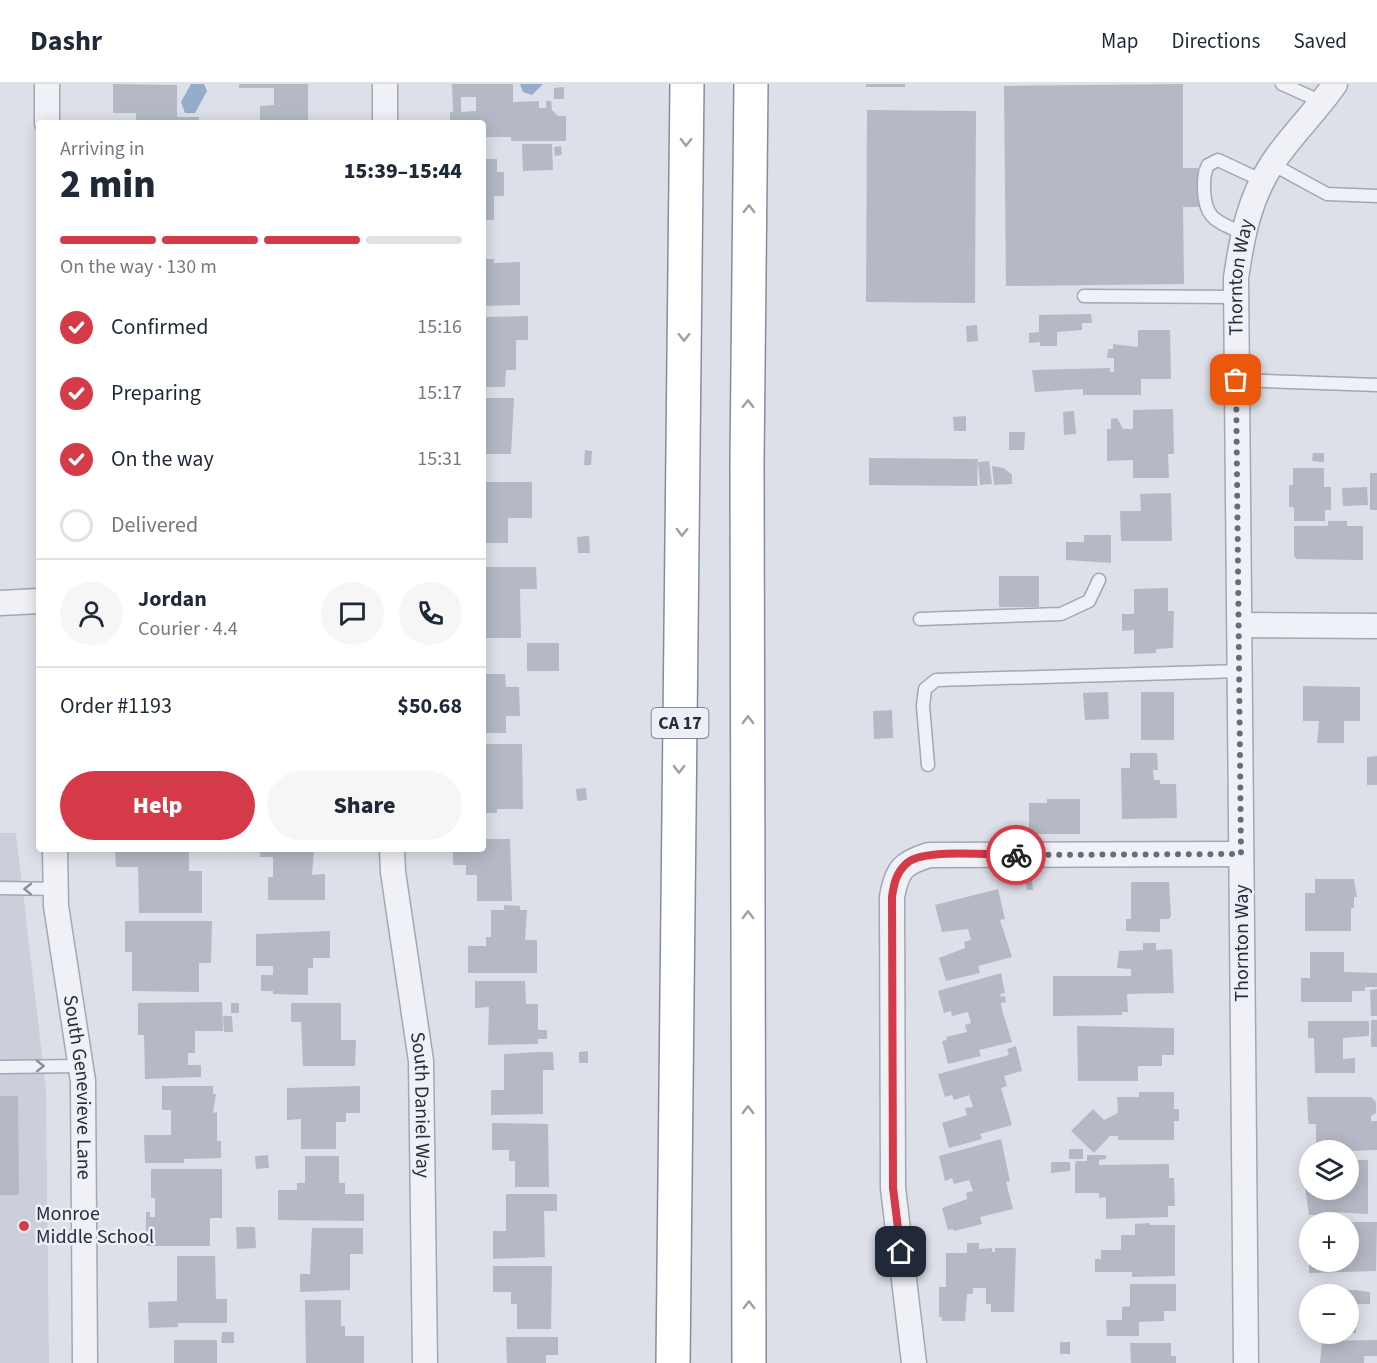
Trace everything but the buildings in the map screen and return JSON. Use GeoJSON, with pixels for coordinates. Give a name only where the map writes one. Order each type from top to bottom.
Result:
{"type":"FeatureCollection","features":[{"type":"Feature","properties":{"kind":"highway","name":"CA 17"},"geometry":{"type":"LineString","coordinates":[[673,1363],[687,84]]}},
{"type":"Feature","properties":{"kind":"highway"},"geometry":{"type":"LineString","coordinates":[[749,1363],[747,462],[751,84]]}},
{"type":"Feature","properties":{"kind":"street"},"geometry":{"type":"LineString","coordinates":[[47,84],[47,120]]}},
{"type":"Feature","properties":{"kind":"street"},"geometry":{"type":"LineString","coordinates":[[385,84],[385,120]]}},
{"type":"Feature","properties":{"kind":"street","name":"Thornton Way"},"geometry":{"type":"LineString","coordinates":[[1246,1363],[1236,297],[1242,233],[1250,209],[1268,172],[1329,93]]}},
{"type":"Feature","properties":{"kind":"street"},"geometry":{"type":"LineString","coordinates":[[0,603],[36,601]]}},
{"type":"Feature","properties":{"kind":"street"},"geometry":{"type":"LineString","coordinates":[[1240,625],[1377,626]]}},
{"type":"Feature","properties":{"kind":"street","name":"South Genevieve Lane"},"geometry":{"type":"LineString","coordinates":[[55,852],[56,906],[81,1066],[85,1363]]}},
{"type":"Feature","properties":{"kind":"street","name":"South Daniel Way"},"geometry":{"type":"LineString","coordinates":[[392,852],[393,872],[422,1061],[425,1363]]}},
{"type":"Feature","properties":{"kind":"street"},"geometry":{"type":"LineString","coordinates":[[914,1363],[893,1188],[892,897],[895,877],[909,861],[929,855],[1241,854]]}},
{"type":"Feature","properties":{"kind":"lane"},"geometry":{"type":"LineString","coordinates":[[1282,84],[1329,93]]}},
{"type":"Feature","properties":{"kind":"lane"},"geometry":{"type":"LineString","coordinates":[[1242,233],[1208,214],[1205,205],[1204,174],[1208,165],[1218,160],[1268,172],[1327,194],[1377,196]]}},
{"type":"Feature","properties":{"kind":"lane"},"geometry":{"type":"LineString","coordinates":[[1084,296],[1236,297]]}},
{"type":"Feature","properties":{"kind":"lane"},"geometry":{"type":"LineString","coordinates":[[1236,380],[1377,385]]}},
{"type":"Feature","properties":{"kind":"lane"},"geometry":{"type":"LineString","coordinates":[[920,619],[1061,614],[1089,601],[1099,580]]}},
{"type":"Feature","properties":{"kind":"lane"},"geometry":{"type":"LineString","coordinates":[[928,765],[923,706],[925,690],[936,680],[1241,671]]}},
{"type":"Feature","properties":{"kind":"lane"},"geometry":{"type":"LineString","coordinates":[[0,888],[56,889]]}},
{"type":"Feature","properties":{"kind":"lane"},"geometry":{"type":"LineString","coordinates":[[0,1067],[81,1066]]}},
{"type":"Feature","properties":{"kind":"shaded area","name":"Monroe Middle School"},"geometry":{"type":"Polygon","coordinates":[[[0,833],[16,833],[46,1089],[49,1363],[0,1363],[0,833]]]}},
{"type":"Feature","properties":{"kind":"water"},"geometry":{"type":"Polygon","coordinates":[[[191,84],[204,84],[207,91],[195,113],[185,113],[181,102],[191,84]]]}},
{"type":"Feature","properties":{"kind":"water"},"geometry":{"type":"Polygon","coordinates":[[[520,84],[543,84],[532,95],[523,92],[520,84]]]}},
{"type":"Feature","properties":{"kind":"way so far"},"geometry":{"type":"LineString","coordinates":[[1016,855],[1241,854],[1241,654],[1236,380]]}},
{"type":"Feature","properties":{"kind":"place","name":"Monroe Middle School"},"geometry":{"type":"Point","coordinates":[24,1226]}},
{"type":"Feature","properties":{"kind":"route"},"geometry":{"type":"LineString","coordinates":[[901,1252],[893,1188],[892,897],[895,877],[909,861],[929,855],[1016,855]]}}]}
